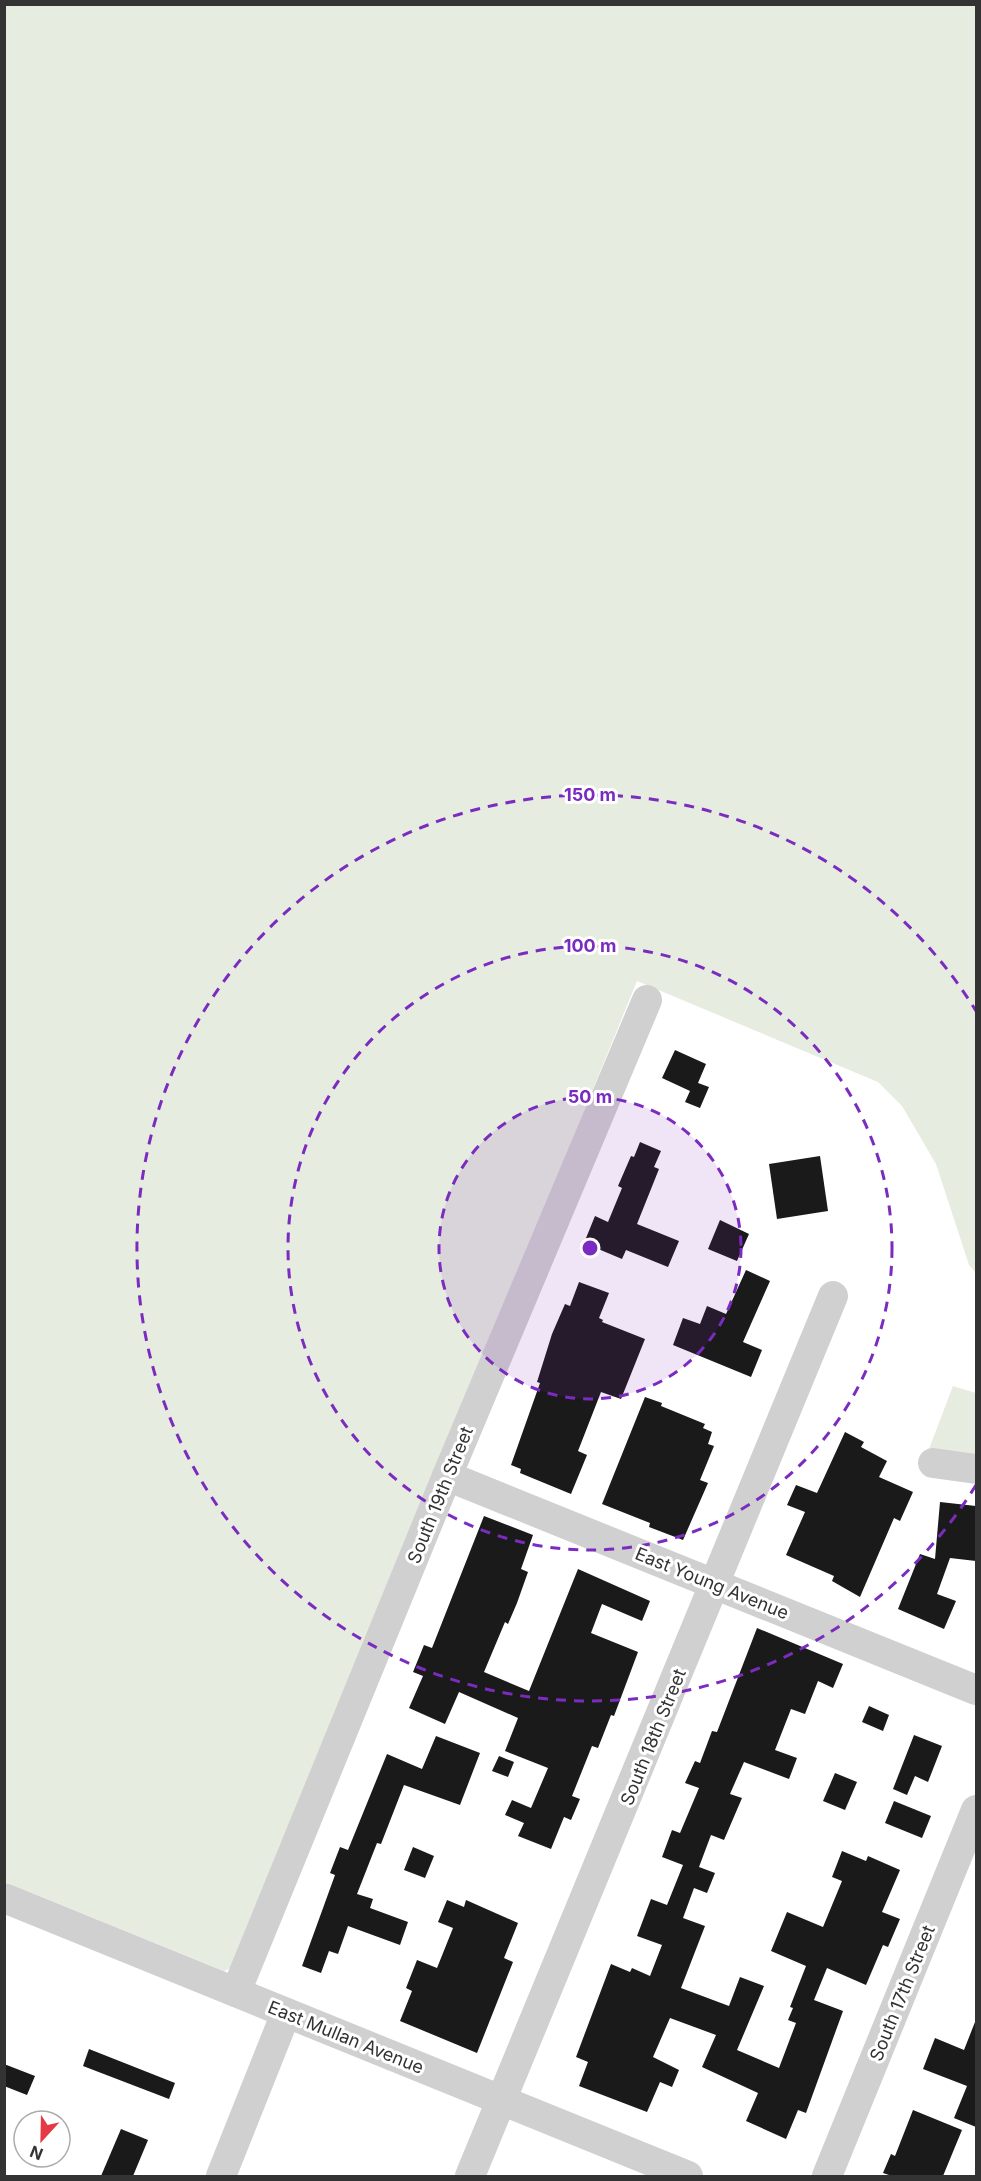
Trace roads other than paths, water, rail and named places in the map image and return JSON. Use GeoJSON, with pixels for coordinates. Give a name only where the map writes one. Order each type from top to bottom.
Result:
{"type":"FeatureCollection","features":[{"type":"Feature","properties":{"kind":"street","name":"South 19th Street"},"geometry":{"type":"LineString","coordinates":[[236,1992],[447,1476],[647,1000]]}},
{"type":"Feature","properties":{"kind":"street","name":"South 18th Street"},"geometry":{"type":"LineString","coordinates":[[470,2176],[833,1296]]}},
{"type":"Feature","properties":{"kind":"street"},"geometry":{"type":"LineString","coordinates":[[933,1463],[976,1469]]}},
{"type":"Feature","properties":{"kind":"street","name":"East Young Avenue"},"geometry":{"type":"LineString","coordinates":[[447,1476],[976,1690]]}},
{"type":"Feature","properties":{"kind":"street","name":"South 17th Street"},"geometry":{"type":"LineString","coordinates":[[827,2176],[976,1810]]}},
{"type":"Feature","properties":{"kind":"street","name":"East Mullan Avenue"},"geometry":{"type":"LineString","coordinates":[[4,1898],[688,2176]]}},
{"type":"Feature","properties":{"kind":"street"},"geometry":{"type":"LineString","coordinates":[[221,2176],[286,2013]]}}]}
